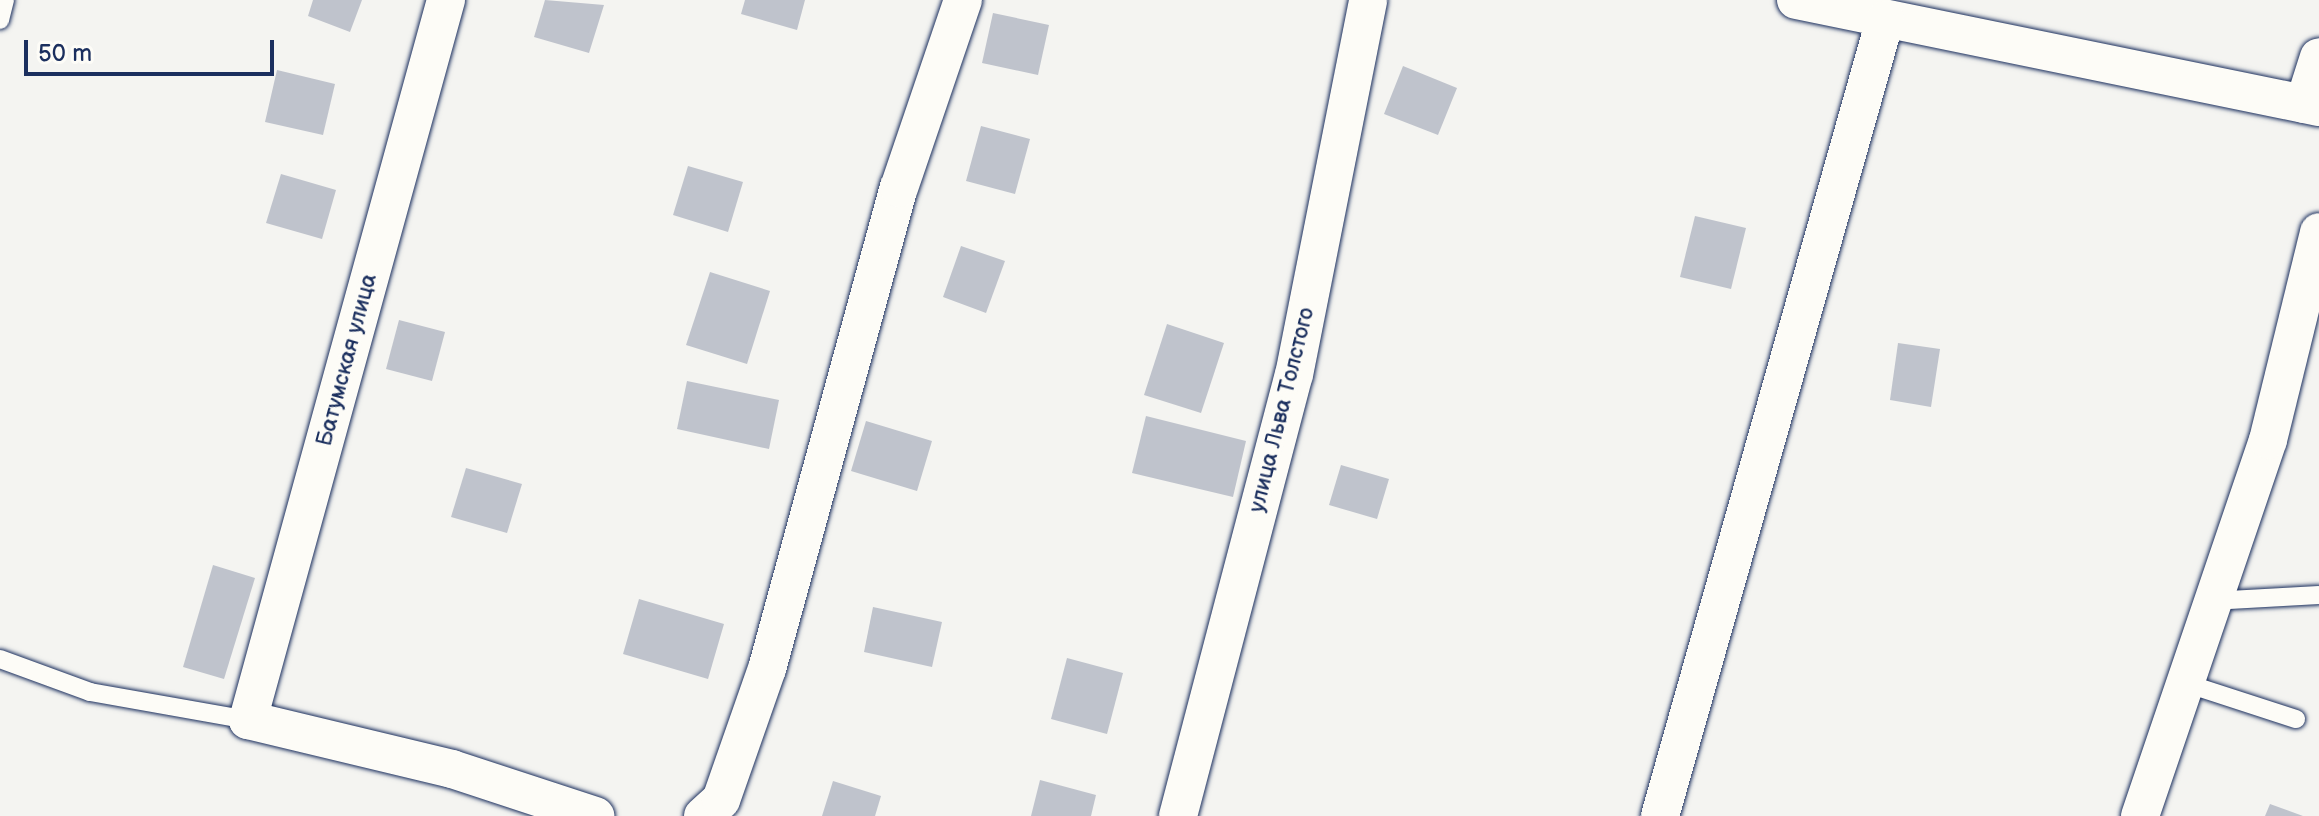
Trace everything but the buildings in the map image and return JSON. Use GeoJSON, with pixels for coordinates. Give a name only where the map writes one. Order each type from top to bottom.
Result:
{"type":"FeatureCollection","features":[{"type":"Feature","properties":{"kind":"street","name":"Батумская улица"},"geometry":{"type":"LineString","coordinates":[[248,720],[446,0]]}},
{"type":"Feature","properties":{"kind":"street"},"geometry":{"type":"LineString","coordinates":[[703,816],[721,800],[767,669],[899,188],[963,0]]}},
{"type":"Feature","properties":{"kind":"street","name":"улица Льва Толстого"},"geometry":{"type":"LineString","coordinates":[[1178,816],[1294,375],[1368,0]]}},
{"type":"Feature","properties":{"kind":"street"},"geometry":{"type":"LineString","coordinates":[[1796,0],[1867,11],[2312,105],[2319,57]]}},
{"type":"Feature","properties":{"kind":"street"},"geometry":{"type":"LineString","coordinates":[[1660,816],[1867,11]]}},
{"type":"Feature","properties":{"kind":"street"},"geometry":{"type":"LineString","coordinates":[[2140,816],[2182,682],[2268,440],[2319,232]]}},
{"type":"Feature","properties":{"kind":"street"},"geometry":{"type":"LineString","coordinates":[[248,720],[452,769],[595,816]]}},
{"type":"Feature","properties":{"kind":"lane"},"geometry":{"type":"LineString","coordinates":[[0,20],[5,0]]}},
{"type":"Feature","properties":{"kind":"lane"},"geometry":{"type":"LineString","coordinates":[[2211,601],[2319,595]]}},
{"type":"Feature","properties":{"kind":"lane"},"geometry":{"type":"LineString","coordinates":[[0,659],[90,692],[248,720]]}},
{"type":"Feature","properties":{"kind":"lane"},"geometry":{"type":"LineString","coordinates":[[2182,682],[2296,719]]}}]}
